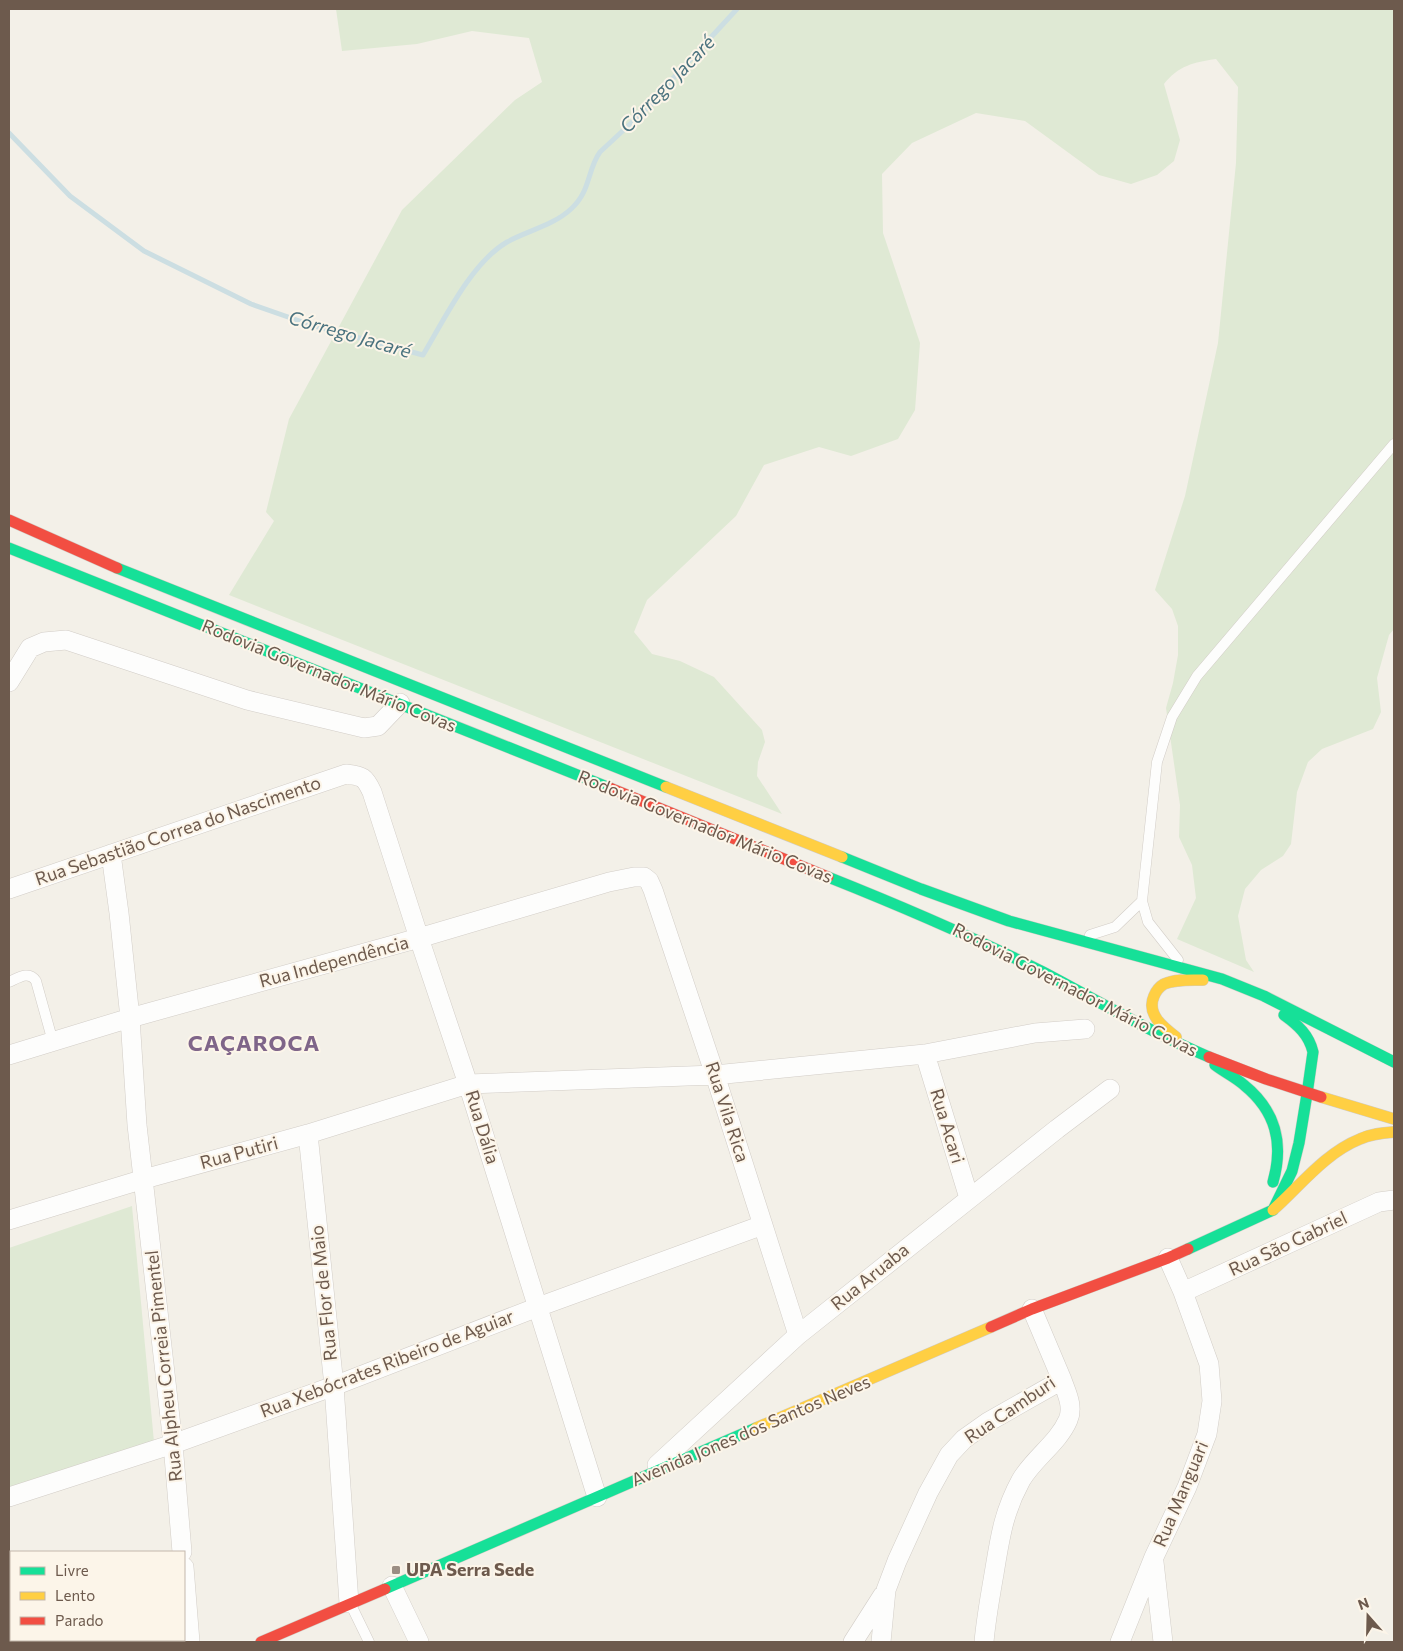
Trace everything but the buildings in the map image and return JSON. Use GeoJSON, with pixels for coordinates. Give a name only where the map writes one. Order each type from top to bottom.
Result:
{"type":"FeatureCollection","features":[{"type":"Feature","properties":{"kind":"main road","name":"Rodovia Governador Mário Covas"},"geometry":{"type":"LineString","coordinates":[[9,520],[103,562],[921,889],[1009,921],[1069,939],[1222,979],[1264,996],[1394,1062]]}},
{"type":"Feature","properties":{"kind":"main road","name":"Rodovia Governador Mário Covas"},"geometry":{"type":"LineString","coordinates":[[9,548],[400,703],[969,935],[1190,1049],[1256,1076],[1307,1094],[1394,1119]]}},
{"type":"Feature","properties":{"kind":"main road"},"geometry":{"type":"LineString","coordinates":[[1190,1049],[1162,1026],[1152,1012],[1153,999],[1158,988],[1167,983],[1180,980],[1222,979]]}},
{"type":"Feature","properties":{"kind":"main road"},"geometry":{"type":"LineString","coordinates":[[1264,996],[1280,1012],[1299,1026],[1310,1043],[1313,1052],[1299,1144],[1292,1171],[1273,1210]]}},
{"type":"Feature","properties":{"kind":"main road","name":"Avenida Jones dos Santos Neves"},"geometry":{"type":"LineString","coordinates":[[1190,1049],[1243,1084],[1256,1095],[1268,1110],[1276,1128],[1279,1156],[1277,1171],[1264,1198],[1242,1225]]}},
{"type":"Feature","properties":{"kind":"main road","name":"Avenida Jones dos Santos Neves"},"geometry":{"type":"LineString","coordinates":[[261,1642],[285,1637],[350,1603],[642,1479],[1032,1309],[1168,1258],[1242,1225],[1273,1210],[1333,1155],[1350,1143],[1374,1134],[1394,1132]]}},
{"type":"Feature","properties":{"kind":"street"},"geometry":{"type":"LineString","coordinates":[[9,682],[30,648],[44,642],[66,640],[247,700],[364,728],[378,726],[400,703]]}},
{"type":"Feature","properties":{"kind":"street","name":"Rua Sebastião Correa do Nascimento"},"geometry":{"type":"LineString","coordinates":[[9,889],[346,774]]}},
{"type":"Feature","properties":{"kind":"street","name":"Rua Dália"},"geometry":{"type":"LineString","coordinates":[[346,774],[359,775],[366,780],[372,792],[468,1084],[597,1497]]}},
{"type":"Feature","properties":{"kind":"street","name":"Rua Alpheu Correia Pimentel"},"geometry":{"type":"LineString","coordinates":[[110,854],[119,913],[130,1018],[137,1125],[173,1444],[182,1551]]}},
{"type":"Feature","properties":{"kind":"street","name":"Rua Independência"},"geometry":{"type":"LineString","coordinates":[[9,1055],[130,1018],[419,938],[609,882],[634,876],[644,877],[653,890]]}},
{"type":"Feature","properties":{"kind":"street","name":"Rua Vila Rica"},"geometry":{"type":"LineString","coordinates":[[653,890],[715,1074],[798,1335]]}},
{"type":"Feature","properties":{"kind":"street","name":"Rua Putiri"},"geometry":{"type":"LineString","coordinates":[[9,1220],[144,1179],[308,1134],[468,1084],[715,1074],[925,1054],[1035,1033],[1085,1030]]}},
{"type":"Feature","properties":{"kind":"street","name":"Rua Acari"},"geometry":{"type":"LineString","coordinates":[[925,1054],[969,1198]]}},
{"type":"Feature","properties":{"kind":"street","name":"Rua Aruaba"},"geometry":{"type":"LineString","coordinates":[[642,1479],[798,1335],[969,1198],[1110,1089]]}},
{"type":"Feature","properties":{"kind":"street","name":"Rua Flor de Maio"},"geometry":{"type":"LineString","coordinates":[[308,1134],[334,1386],[350,1603]]}},
{"type":"Feature","properties":{"kind":"street","name":"Rua São Gabriel"},"geometry":{"type":"LineString","coordinates":[[1183,1292],[1379,1202],[1394,1200]]}},
{"type":"Feature","properties":{"kind":"street","name":"Rua Xebócrates Ribeiro de Aguiar"},"geometry":{"type":"LineString","coordinates":[[9,1497],[173,1444],[334,1386],[538,1307],[764,1225]]}},
{"type":"Feature","properties":{"kind":"street","name":"Rua Manguari"},"geometry":{"type":"LineString","coordinates":[[1120,1642],[1154,1557],[1187,1488],[1207,1434],[1212,1402],[1209,1364],[1183,1292],[1168,1258]]}},
{"type":"Feature","properties":{"kind":"street","name":"Rua Camburi"},"geometry":{"type":"LineString","coordinates":[[886,1590],[897,1560],[928,1493],[949,1455],[964,1439],[988,1422],[1062,1380],[1032,1309]]}},
{"type":"Feature","properties":{"kind":"street"},"geometry":{"type":"LineString","coordinates":[[984,1642],[985,1624],[1003,1521],[1009,1504],[1022,1478],[1056,1438],[1068,1419],[1070,1404],[1062,1380]]}},
{"type":"Feature","properties":{"kind":"street"},"geometry":{"type":"LineString","coordinates":[[1154,1557],[1163,1642]]}},
{"type":"Feature","properties":{"kind":"street"},"geometry":{"type":"LineString","coordinates":[[185,1580],[190,1642]]}},
{"type":"Feature","properties":{"kind":"street"},"geometry":{"type":"LineString","coordinates":[[392,1586],[419,1642]]}},
{"type":"Feature","properties":{"kind":"street"},"geometry":{"type":"LineString","coordinates":[[853,1642],[886,1590]]}},
{"type":"Feature","properties":{"kind":"street"},"geometry":{"type":"LineString","coordinates":[[881,1642],[886,1590]]}},
{"type":"Feature","properties":{"kind":"lane"},"geometry":{"type":"LineString","coordinates":[[1185,968],[1148,922],[1142,901],[1157,762],[1172,717],[1197,676],[1394,444]]}},
{"type":"Feature","properties":{"kind":"lane"},"geometry":{"type":"LineString","coordinates":[[1069,939],[1115,927],[1142,901]]}},
{"type":"Feature","properties":{"kind":"lane"},"geometry":{"type":"LineString","coordinates":[[9,982],[26,975],[34,977],[53,1042]]}},
{"type":"Feature","properties":{"kind":"lane"},"geometry":{"type":"LineString","coordinates":[[350,1603],[369,1642]]}},
{"type":"Feature","properties":{"kind":"green space"},"geometry":{"type":"Polygon","coordinates":[[[336,9],[1394,9],[1394,629],[1389,635],[1377,678],[1381,712],[1373,729],[1322,749],[1308,762],[1297,792],[1291,844],[1283,856],[1261,870],[1245,889],[1238,916],[1246,960],[1254,972],[1177,939],[1196,898],[1192,865],[1179,837],[1180,805],[1166,708],[1178,655],[1178,626],[1172,609],[1155,590],[1185,496],[1218,343],[1236,163],[1238,87],[1216,59],[1187,66],[1175,73],[1164,84],[1180,140],[1174,161],[1157,175],[1131,184],[1099,175],[1025,121],[976,113],[912,143],[882,174],[883,233],[920,343],[915,410],[898,439],[851,456],[819,447],[764,465],[736,516],[647,600],[634,632],[652,654],[680,661],[714,677],[762,730],[765,742],[758,762],[757,776],[782,814],[229,595],[274,521],[266,512],[289,419],[402,210],[515,100],[542,82],[529,38],[472,31],[417,44],[342,51],[336,9]]]}},
{"type":"Feature","properties":{"kind":"green space"},"geometry":{"type":"Polygon","coordinates":[[[132,1206],[154,1442],[9,1489],[9,1248],[132,1206]]]}},
{"type":"Feature","properties":{"kind":"waterway","name":"Córrego Jacaré"},"geometry":{"type":"LineString","coordinates":[[9,133],[70,196],[144,251],[251,304],[311,325],[423,355],[459,293],[482,264],[494,251],[507,242],[549,224],[571,209],[586,188],[600,152],[657,99],[666,86],[737,9]]}},
{"type":"Feature","properties":{"kind":"traffic: fast"},"geometry":{"type":"LineString","coordinates":[[9,548],[610,788]]}},
{"type":"Feature","properties":{"kind":"traffic: fast"},"geometry":{"type":"LineString","coordinates":[[117,568],[666,787]]}},
{"type":"Feature","properties":{"kind":"traffic: fast"},"geometry":{"type":"LineString","coordinates":[[842,857],[921,889],[1009,921],[1222,979],[1264,996],[1394,1062]]}},
{"type":"Feature","properties":{"kind":"traffic: fast"},"geometry":{"type":"LineString","coordinates":[[828,877],[990,946],[1146,1027],[1209,1057]]}},
{"type":"Feature","properties":{"kind":"traffic: fast"},"geometry":{"type":"LineString","coordinates":[[1284,1015],[1302,1031],[1309,1040],[1313,1052],[1307,1094]]}},
{"type":"Feature","properties":{"kind":"traffic: fast"},"geometry":{"type":"LineString","coordinates":[[1215,1065],[1241,1082],[1255,1095],[1270,1117],[1275,1129],[1278,1154],[1273,1182]]}},
{"type":"Feature","properties":{"kind":"traffic: fast"},"geometry":{"type":"LineString","coordinates":[[1188,1249],[1273,1210],[1292,1171],[1299,1143],[1307,1094]]}},
{"type":"Feature","properties":{"kind":"traffic: fast"},"geometry":{"type":"LineString","coordinates":[[385,1589],[756,1428]]}},
{"type":"Feature","properties":{"kind":"traffic: slow"},"geometry":{"type":"LineString","coordinates":[[666,787],[842,857]]}},
{"type":"Feature","properties":{"kind":"traffic: slow"},"geometry":{"type":"LineString","coordinates":[[1176,1037],[1157,1020],[1154,1014],[1152,1003],[1155,994],[1161,986],[1169,982],[1203,980]]}},
{"type":"Feature","properties":{"kind":"traffic: slow"},"geometry":{"type":"LineString","coordinates":[[1321,1097],[1394,1119]]}},
{"type":"Feature","properties":{"kind":"traffic: slow"},"geometry":{"type":"LineString","coordinates":[[1273,1210],[1324,1161],[1347,1145],[1364,1137],[1394,1132]]}},
{"type":"Feature","properties":{"kind":"traffic: slow"},"geometry":{"type":"LineString","coordinates":[[756,1428],[991,1327]]}},
{"type":"Feature","properties":{"kind":"traffic: jam"},"geometry":{"type":"LineString","coordinates":[[9,520],[117,568]]}},
{"type":"Feature","properties":{"kind":"traffic: jam"},"geometry":{"type":"LineString","coordinates":[[610,788],[828,877]]}},
{"type":"Feature","properties":{"kind":"traffic: jam"},"geometry":{"type":"LineString","coordinates":[[1209,1057],[1266,1079],[1321,1097]]}},
{"type":"Feature","properties":{"kind":"traffic: jam"},"geometry":{"type":"LineString","coordinates":[[991,1327],[1032,1309],[1188,1249]]}},
{"type":"Feature","properties":{"kind":"traffic: jam"},"geometry":{"type":"LineString","coordinates":[[261,1642],[385,1589]]}},
{"type":"Feature","properties":{"kind":"place","name":"UPA Serra Sede"},"geometry":{"type":"Point","coordinates":[396,1570]}},
{"type":"Feature","properties":{"kind":"district","name":"CAÇAROCA"},"geometry":{"type":"Point","coordinates":[254,1043]}}]}
